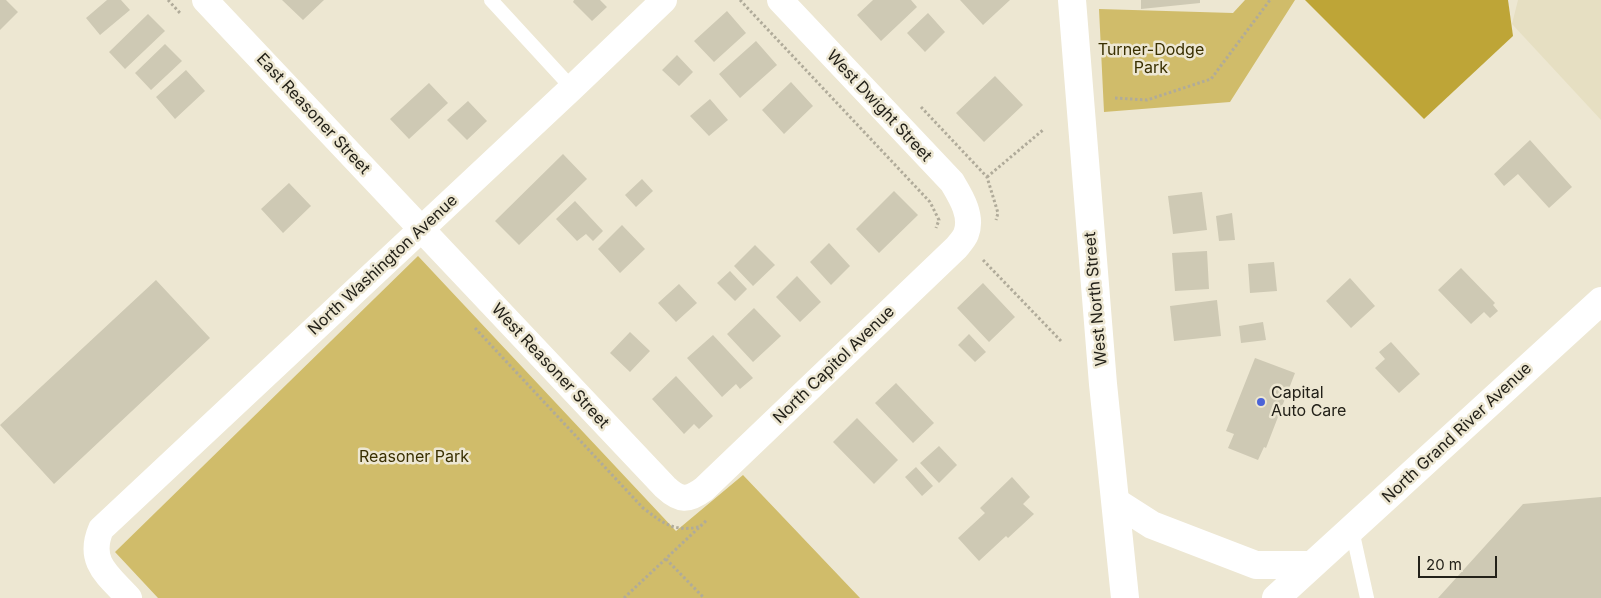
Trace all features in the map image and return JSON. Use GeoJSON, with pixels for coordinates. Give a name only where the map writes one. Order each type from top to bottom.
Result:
{"type":"FeatureCollection","features":[{"type":"Feature","properties":{"kind":"street","name":"East Reasoner Street"},"geometry":{"type":"LineString","coordinates":[[205,0],[421,228]]}},
{"type":"Feature","properties":{"kind":"street","name":"North Washington Avenue"},"geometry":{"type":"LineString","coordinates":[[129,598],[102,570],[96,554],[96,541],[101,529],[664,0]]}},
{"type":"Feature","properties":{"kind":"street","name":"West Dwight Street"},"geometry":{"type":"LineString","coordinates":[[780,0],[952,182],[963,199],[968,218]]}},
{"type":"Feature","properties":{"kind":"street","name":"West North Street"},"geometry":{"type":"LineString","coordinates":[[1072,0],[1102,375],[1125,598]]}},
{"type":"Feature","properties":{"kind":"street","name":"North Capitol Avenue"},"geometry":{"type":"LineString","coordinates":[[683,499],[695,496],[704,489],[957,247],[966,234],[968,218]]}},
{"type":"Feature","properties":{"kind":"street","name":"West Reasoner Street"},"geometry":{"type":"LineString","coordinates":[[421,228],[665,487],[672,494],[683,499]]}},
{"type":"Feature","properties":{"kind":"street","name":"North Grand River Avenue"},"geometry":{"type":"LineString","coordinates":[[1276,598],[1601,301]]}},
{"type":"Feature","properties":{"kind":"street"},"geometry":{"type":"LineString","coordinates":[[1116,502],[1152,525],[1256,566],[1312,565]]}},
{"type":"Feature","properties":{"kind":"lane"},"geometry":{"type":"LineString","coordinates":[[491,0],[572,88]]}},
{"type":"Feature","properties":{"kind":"lane"},"geometry":{"type":"LineString","coordinates":[[1352,530],[1367,598]]}},
{"type":"Feature","properties":{"kind":"path"},"geometry":{"type":"LineString","coordinates":[[740,0],[930,202],[939,220],[934,234]]}},
{"type":"Feature","properties":{"kind":"path"},"geometry":{"type":"LineString","coordinates":[[1115,98],[1147,100],[1211,79],[1270,0]]}},
{"type":"Feature","properties":{"kind":"path"},"geometry":{"type":"LineString","coordinates":[[920,106],[987,176],[998,213],[995,222]]}},
{"type":"Feature","properties":{"kind":"path"},"geometry":{"type":"LineString","coordinates":[[987,176],[1043,130]]}},
{"type":"Feature","properties":{"kind":"path"},"geometry":{"type":"LineString","coordinates":[[976,266],[984,260],[1061,341]]}},
{"type":"Feature","properties":{"kind":"path"},"geometry":{"type":"LineString","coordinates":[[624,598],[714,514]]}},
{"type":"Feature","properties":{"kind":"path"},"geometry":{"type":"LineString","coordinates":[[666,559],[704,598]]}},
{"type":"Feature","properties":{"kind":"shaded area"},"geometry":{"type":"Polygon","coordinates":[[[1305,0],[1508,0],[1513,36],[1424,119],[1305,0]]]}},
{"type":"Feature","properties":{"kind":"shaded area"},"geometry":{"type":"Polygon","coordinates":[[[1518,0],[1601,0],[1601,120],[1512,24],[1518,0]]]}},
{"type":"Feature","properties":{"kind":"green space","name":"Turner-Dodge Park"},"geometry":{"type":"Polygon","coordinates":[[[1245,0],[1295,0],[1230,102],[1104,112],[1099,9],[1233,13],[1245,0]]]}},
{"type":"Feature","properties":{"kind":"green space","name":"Reasoner Park"},"geometry":{"type":"Polygon","coordinates":[[[418,256],[676,531],[743,475],[860,598],[158,598],[115,552],[418,256]]]}},
{"type":"Feature","properties":{"kind":"building"},"geometry":{"type":"Polygon","coordinates":[[[0,0],[6,0],[18,12],[0,30],[0,0]]]}},
{"type":"Feature","properties":{"kind":"building"},"geometry":{"type":"Polygon","coordinates":[[[107,0],[121,0],[130,10],[100,35],[86,18],[107,0]]]}},
{"type":"Feature","properties":{"kind":"building"},"geometry":{"type":"Polygon","coordinates":[[[282,0],[324,0],[303,20],[282,0]]]}},
{"type":"Feature","properties":{"kind":"building"},"geometry":{"type":"Polygon","coordinates":[[[574,0],[600,0],[607,7],[592,21],[573,2],[574,0]]]}},
{"type":"Feature","properties":{"kind":"building"},"geometry":{"type":"Polygon","coordinates":[[[873,0],[911,0],[917,7],[881,41],[857,15],[873,0]]]}},
{"type":"Feature","properties":{"kind":"building"},"geometry":{"type":"Polygon","coordinates":[[[960,0],[1010,0],[983,25],[960,0]]]}},
{"type":"Feature","properties":{"kind":"building"},"geometry":{"type":"Polygon","coordinates":[[[1141,0],[1200,0],[1200,3],[1141,9],[1141,0]]]}},
{"type":"Feature","properties":{"kind":"building"},"geometry":{"type":"Polygon","coordinates":[[[727,11],[746,33],[714,62],[694,41],[727,11]]]}},
{"type":"Feature","properties":{"kind":"building"},"geometry":{"type":"Polygon","coordinates":[[[928,13],[945,32],[925,52],[907,33],[928,13]]]}},
{"type":"Feature","properties":{"kind":"building"},"geometry":{"type":"Polygon","coordinates":[[[148,14],[165,31],[125,69],[109,52],[148,14]]]}},
{"type":"Feature","properties":{"kind":"building"},"geometry":{"type":"Polygon","coordinates":[[[756,41],[777,65],[740,98],[719,74],[756,41]]]}},
{"type":"Feature","properties":{"kind":"building"},"geometry":{"type":"Polygon","coordinates":[[[165,44],[182,61],[151,90],[135,73],[165,44]]]}},
{"type":"Feature","properties":{"kind":"building"},"geometry":{"type":"Polygon","coordinates":[[[677,55],[693,72],[679,86],[662,70],[677,55]]]}},
{"type":"Feature","properties":{"kind":"building"},"geometry":{"type":"Polygon","coordinates":[[[186,70],[205,91],[175,119],[156,97],[186,70]]]}},
{"type":"Feature","properties":{"kind":"building"},"geometry":{"type":"Polygon","coordinates":[[[995,76],[1023,105],[984,142],[956,113],[995,76]]]}},
{"type":"Feature","properties":{"kind":"building"},"geometry":{"type":"Polygon","coordinates":[[[791,82],[813,106],[784,134],[762,110],[791,82]]]}},
{"type":"Feature","properties":{"kind":"building"},"geometry":{"type":"Polygon","coordinates":[[[429,83],[448,103],[409,139],[390,119],[429,83]]]}},
{"type":"Feature","properties":{"kind":"building"},"geometry":{"type":"Polygon","coordinates":[[[710,99],[728,120],[709,136],[690,116],[710,99]]]}},
{"type":"Feature","properties":{"kind":"building"},"geometry":{"type":"Polygon","coordinates":[[[468,101],[487,121],[467,140],[447,120],[468,101]]]}},
{"type":"Feature","properties":{"kind":"building"},"geometry":{"type":"Polygon","coordinates":[[[1530,140],[1572,187],[1549,208],[1518,174],[1504,186],[1494,174],[1530,140]]]}},
{"type":"Feature","properties":{"kind":"building"},"geometry":{"type":"Polygon","coordinates":[[[563,154],[587,179],[519,245],[495,221],[563,154]]]}},
{"type":"Feature","properties":{"kind":"building"},"geometry":{"type":"Polygon","coordinates":[[[642,179],[653,191],[636,207],[625,195],[642,179]]]}},
{"type":"Feature","properties":{"kind":"building"},"geometry":{"type":"Polygon","coordinates":[[[289,183],[311,206],[283,233],[261,209],[289,183]]]}},
{"type":"Feature","properties":{"kind":"building"},"geometry":{"type":"Polygon","coordinates":[[[894,191],[918,215],[879,253],[856,229],[894,191]]]}},
{"type":"Feature","properties":{"kind":"building"},"geometry":{"type":"Polygon","coordinates":[[[1202,192],[1207,230],[1173,234],[1168,196],[1202,192]]]}},
{"type":"Feature","properties":{"kind":"building"},"geometry":{"type":"Polygon","coordinates":[[[575,201],[603,231],[593,241],[586,234],[577,241],[556,219],[575,201]]]}},
{"type":"Feature","properties":{"kind":"building"},"geometry":{"type":"Polygon","coordinates":[[[1232,213],[1235,240],[1219,241],[1216,216],[1232,213]]]}},
{"type":"Feature","properties":{"kind":"building"},"geometry":{"type":"Polygon","coordinates":[[[622,225],[645,249],[620,273],[598,249],[622,225]]]}},
{"type":"Feature","properties":{"kind":"building"},"geometry":{"type":"Polygon","coordinates":[[[829,243],[850,266],[831,285],[810,262],[829,243]]]}},
{"type":"Feature","properties":{"kind":"building"},"geometry":{"type":"Polygon","coordinates":[[[755,245],[775,265],[753,286],[734,266],[755,245]]]}},
{"type":"Feature","properties":{"kind":"building"},"geometry":{"type":"Polygon","coordinates":[[[1207,251],[1209,289],[1175,291],[1172,253],[1207,251]]]}},
{"type":"Feature","properties":{"kind":"building"},"geometry":{"type":"Polygon","coordinates":[[[1274,262],[1277,291],[1250,293],[1248,264],[1274,262]]]}},
{"type":"Feature","properties":{"kind":"building"},"geometry":{"type":"Polygon","coordinates":[[[1461,268],[1495,303],[1493,305],[1498,311],[1490,318],[1484,312],[1471,324],[1438,290],[1461,268]]]}},
{"type":"Feature","properties":{"kind":"building"},"geometry":{"type":"Polygon","coordinates":[[[730,271],[747,289],[735,301],[717,283],[730,271]]]}},
{"type":"Feature","properties":{"kind":"building"},"geometry":{"type":"Polygon","coordinates":[[[797,276],[821,302],[800,322],[776,297],[797,276]]]}},
{"type":"Feature","properties":{"kind":"building"},"geometry":{"type":"Polygon","coordinates":[[[1350,278],[1375,306],[1351,328],[1326,301],[1350,278]]]}},
{"type":"Feature","properties":{"kind":"building"},"geometry":{"type":"Polygon","coordinates":[[[156,280],[210,338],[54,484],[0,425],[156,280]]]}},
{"type":"Feature","properties":{"kind":"building"},"geometry":{"type":"Polygon","coordinates":[[[983,283],[1015,317],[989,342],[957,308],[983,283]]]}},
{"type":"Feature","properties":{"kind":"building"},"geometry":{"type":"Polygon","coordinates":[[[679,284],[697,303],[676,322],[658,303],[679,284]]]}},
{"type":"Feature","properties":{"kind":"building"},"geometry":{"type":"Polygon","coordinates":[[[1217,300],[1221,336],[1174,341],[1170,306],[1217,300]]]}},
{"type":"Feature","properties":{"kind":"building"},"geometry":{"type":"Polygon","coordinates":[[[754,308],[781,336],[753,362],[727,334],[754,308]]]}},
{"type":"Feature","properties":{"kind":"building"},"geometry":{"type":"Polygon","coordinates":[[[1263,322],[1266,340],[1241,343],[1239,326],[1263,322]]]}},
{"type":"Feature","properties":{"kind":"building"},"geometry":{"type":"Polygon","coordinates":[[[630,332],[650,351],[630,372],[610,353],[630,332]]]}},
{"type":"Feature","properties":{"kind":"building"},"geometry":{"type":"Polygon","coordinates":[[[969,334],[986,352],[975,362],[958,345],[969,334]]]}},
{"type":"Feature","properties":{"kind":"building"},"geometry":{"type":"Polygon","coordinates":[[[713,335],[753,378],[740,389],[736,384],[722,397],[687,358],[713,335]]]}},
{"type":"Feature","properties":{"kind":"building"},"geometry":{"type":"Polygon","coordinates":[[[1391,342],[1420,374],[1399,393],[1375,368],[1385,359],[1379,352],[1391,342]]]}},
{"type":"Feature","properties":{"kind":"building","name":"Capital Auto Care"},"geometry":{"type":"Polygon","coordinates":[[[1255,358],[1295,373],[1266,448],[1264,447],[1258,460],[1228,448],[1234,434],[1226,431],[1255,358]]]}},
{"type":"Feature","properties":{"kind":"building"},"geometry":{"type":"Polygon","coordinates":[[[676,376],[713,416],[699,429],[694,424],[684,434],[652,399],[676,376]]]}},
{"type":"Feature","properties":{"kind":"building"},"geometry":{"type":"Polygon","coordinates":[[[896,383],[934,423],[913,443],[875,403],[896,383]]]}},
{"type":"Feature","properties":{"kind":"building"},"geometry":{"type":"Polygon","coordinates":[[[857,418],[898,460],[874,484],[833,442],[857,418]]]}},
{"type":"Feature","properties":{"kind":"building"},"geometry":{"type":"Polygon","coordinates":[[[939,446],[957,465],[939,483],[920,463],[939,446]]]}},
{"type":"Feature","properties":{"kind":"building"},"geometry":{"type":"Polygon","coordinates":[[[916,467],[933,486],[922,496],[905,477],[916,467]]]}},
{"type":"Feature","properties":{"kind":"building"},"geometry":{"type":"Polygon","coordinates":[[[1012,477],[1030,497],[1023,504],[1034,514],[979,561],[958,538],[985,513],[980,508],[1012,477]]]}},
{"type":"Feature","properties":{"kind":"building"},"geometry":{"type":"Polygon","coordinates":[[[1601,497],[1601,598],[1438,598],[1523,504],[1601,497]]]}},
{"type":"Feature","properties":{"kind":"place","name":"Capital Auto Care"},"geometry":{"type":"Point","coordinates":[1261,402]}}]}
